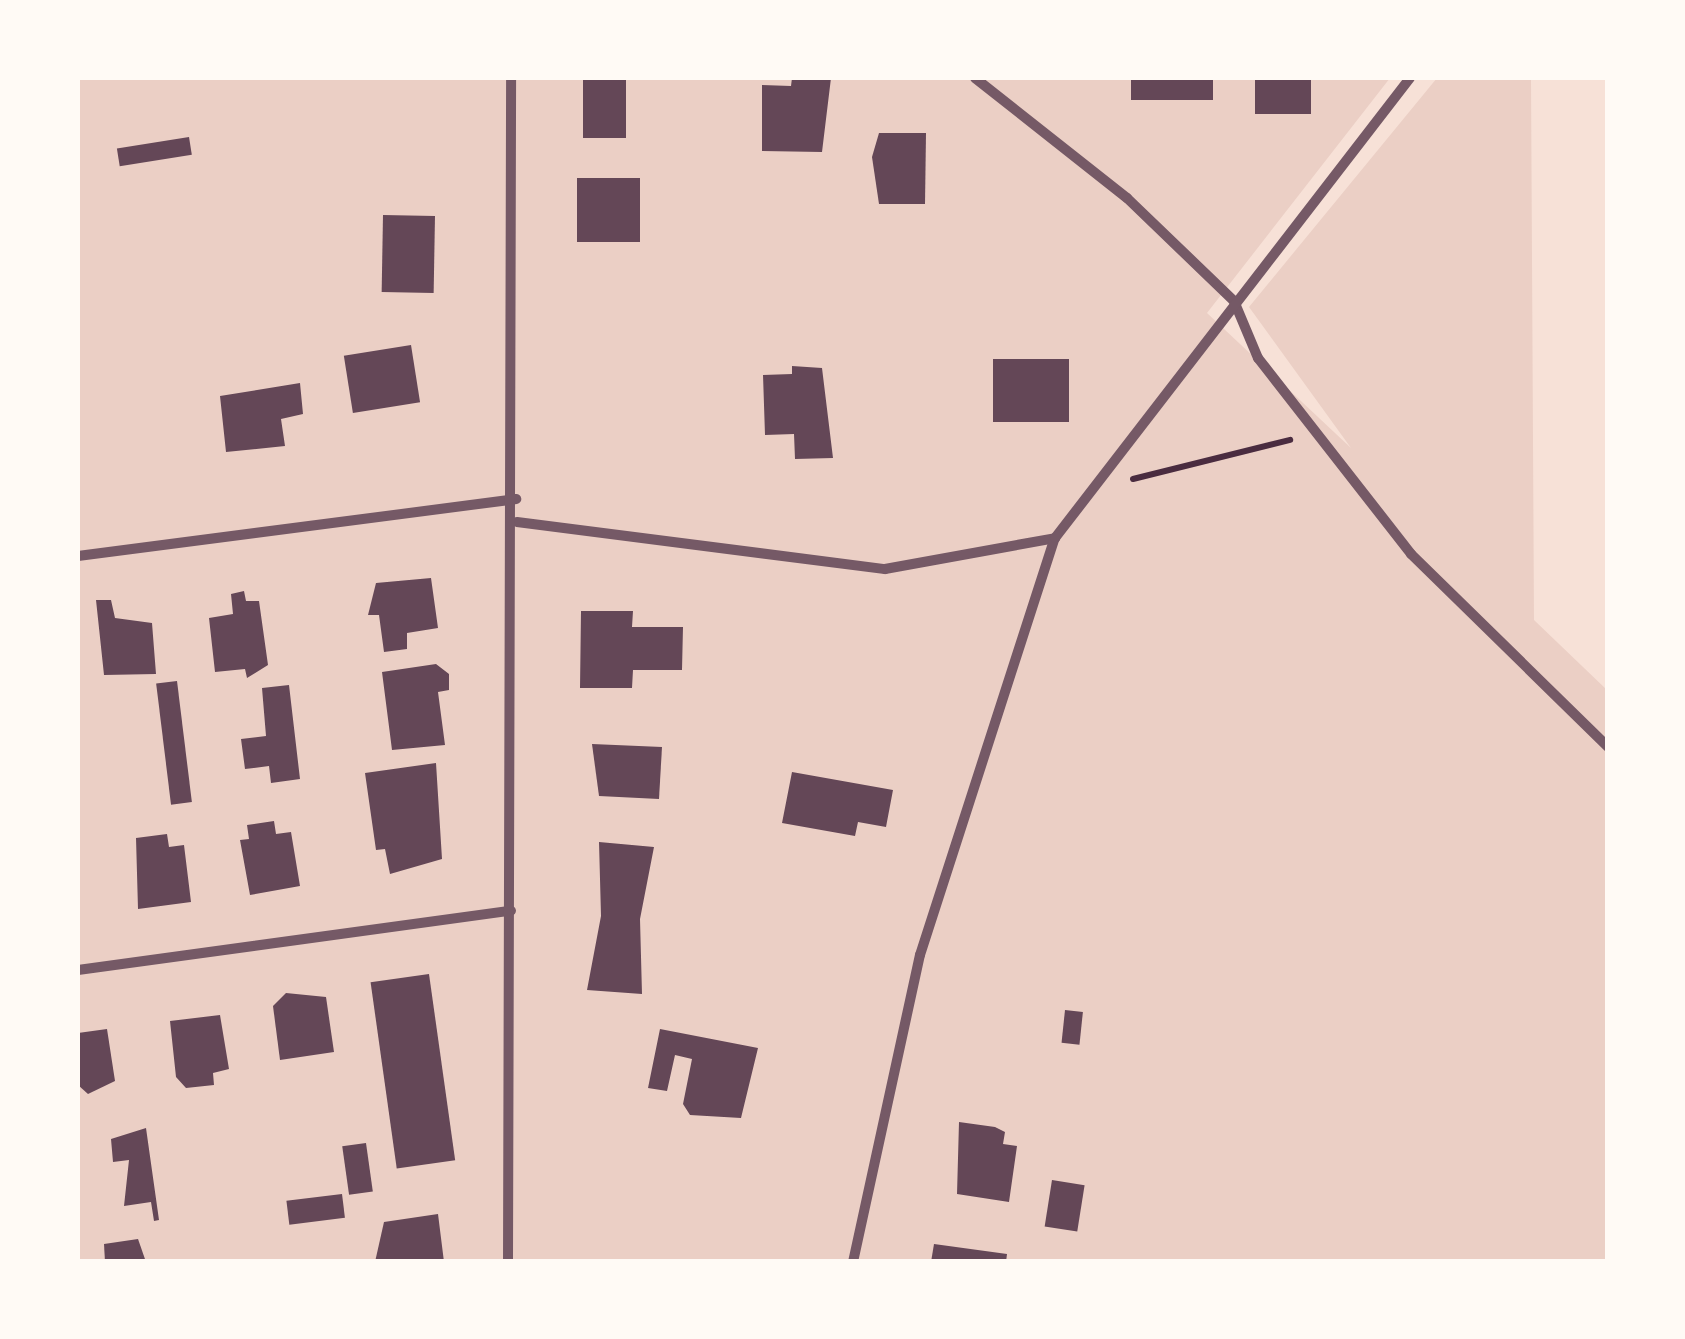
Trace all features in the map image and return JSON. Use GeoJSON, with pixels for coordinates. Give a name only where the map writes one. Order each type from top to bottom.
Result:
{"type":"FeatureCollection","features":[{"type":"Feature","properties":{"kind":"street"},"geometry":{"type":"LineString","coordinates":[[508,1262],[516,522],[511,78]]}},
{"type":"Feature","properties":{"kind":"street"},"geometry":{"type":"LineString","coordinates":[[975,78],[1128,198],[1234,301],[1258,358],[1411,554],[1608,748]]}},
{"type":"Feature","properties":{"kind":"street"},"geometry":{"type":"LineString","coordinates":[[853,1262],[920,956],[1055,538],[1234,301],[1410,78]]}},
{"type":"Feature","properties":{"kind":"street"},"geometry":{"type":"LineString","coordinates":[[78,556],[516,498]]}},
{"type":"Feature","properties":{"kind":"street"},"geometry":{"type":"LineString","coordinates":[[516,522],[885,569],[1055,538]]}},
{"type":"Feature","properties":{"kind":"street"},"geometry":{"type":"LineString","coordinates":[[78,970],[511,911]]}},
{"type":"Feature","properties":{"kind":"path"},"geometry":{"type":"LineString","coordinates":[[1088,492],[1244,447],[1322,440]]}},
{"type":"Feature","properties":{"kind":"shaded area"},"geometry":{"type":"Polygon","coordinates":[[[78,78],[1390,78],[1207,313],[1351,448],[1249,307],[1437,78],[1531,78],[1534,620],[1607,690],[1607,1261],[78,1261],[78,78]]]}},
{"type":"Feature","properties":{"kind":"building"},"geometry":{"type":"Polygon","coordinates":[[[583,78],[626,78],[626,138],[583,138],[583,78]]]}},
{"type":"Feature","properties":{"kind":"building"},"geometry":{"type":"Polygon","coordinates":[[[792,78],[831,78],[822,152],[762,151],[762,85],[791,86],[792,78]]]}},
{"type":"Feature","properties":{"kind":"building"},"geometry":{"type":"Polygon","coordinates":[[[1131,78],[1213,78],[1213,100],[1131,100],[1131,78]]]}},
{"type":"Feature","properties":{"kind":"building"},"geometry":{"type":"Polygon","coordinates":[[[1255,78],[1311,78],[1311,114],[1255,114],[1255,78]]]}},
{"type":"Feature","properties":{"kind":"building"},"geometry":{"type":"Polygon","coordinates":[[[879,133],[926,133],[925,204],[879,204],[872,157],[879,133]]]}},
{"type":"Feature","properties":{"kind":"building"},"geometry":{"type":"Polygon","coordinates":[[[189,137],[192,155],[120,166],[117,148],[189,137]]]}},
{"type":"Feature","properties":{"kind":"building"},"geometry":{"type":"Polygon","coordinates":[[[577,178],[640,178],[640,242],[577,242],[577,178]]]}},
{"type":"Feature","properties":{"kind":"building"},"geometry":{"type":"Polygon","coordinates":[[[383,215],[435,216],[434,293],[382,292],[383,215]]]}},
{"type":"Feature","properties":{"kind":"building"},"geometry":{"type":"Polygon","coordinates":[[[411,345],[420,402],[353,413],[344,356],[411,345]]]}},
{"type":"Feature","properties":{"kind":"building"},"geometry":{"type":"Polygon","coordinates":[[[993,359],[1069,359],[1069,422],[993,422],[993,359]]]}},
{"type":"Feature","properties":{"kind":"building"},"geometry":{"type":"Polygon","coordinates":[[[792,366],[822,368],[833,458],[795,459],[794,434],[765,435],[763,375],[792,374],[792,366]]]}},
{"type":"Feature","properties":{"kind":"building"},"geometry":{"type":"Polygon","coordinates":[[[300,383],[303,414],[281,419],[285,446],[226,452],[220,396],[300,383]]]}},
{"type":"Feature","properties":{"kind":"building"},"geometry":{"type":"Polygon","coordinates":[[[431,578],[438,628],[407,633],[407,649],[384,652],[379,615],[368,615],[376,583],[431,578]]]}},
{"type":"Feature","properties":{"kind":"building"},"geometry":{"type":"Polygon","coordinates":[[[244,591],[246,601],[259,601],[268,665],[247,678],[245,669],[215,672],[209,618],[233,614],[231,594],[244,591]]]}},
{"type":"Feature","properties":{"kind":"building"},"geometry":{"type":"Polygon","coordinates":[[[96,600],[111,600],[115,618],[152,623],[156,674],[104,675],[96,600]]]}},
{"type":"Feature","properties":{"kind":"building"},"geometry":{"type":"Polygon","coordinates":[[[581,611],[633,611],[632,627],[683,627],[682,670],[633,670],[632,688],[580,688],[581,611]]]}},
{"type":"Feature","properties":{"kind":"building"},"geometry":{"type":"Polygon","coordinates":[[[436,664],[449,674],[449,690],[438,692],[445,745],[392,750],[382,672],[436,664]]]}},
{"type":"Feature","properties":{"kind":"building"},"geometry":{"type":"Polygon","coordinates":[[[177,681],[192,802],[171,805],[156,684],[177,681]]]}},
{"type":"Feature","properties":{"kind":"building"},"geometry":{"type":"Polygon","coordinates":[[[289,685],[300,779],[271,783],[269,766],[245,769],[241,739],[266,736],[262,688],[289,685]]]}},
{"type":"Feature","properties":{"kind":"building"},"geometry":{"type":"Polygon","coordinates":[[[592,744],[662,747],[659,799],[599,796],[592,744]]]}},
{"type":"Feature","properties":{"kind":"building"},"geometry":{"type":"Polygon","coordinates":[[[436,763],[442,859],[390,874],[385,849],[376,850],[365,773],[436,763]]]}},
{"type":"Feature","properties":{"kind":"building"},"geometry":{"type":"Polygon","coordinates":[[[792,772],[893,790],[886,827],[858,822],[855,836],[782,823],[792,772]]]}},
{"type":"Feature","properties":{"kind":"building"},"geometry":{"type":"Polygon","coordinates":[[[274,821],[276,834],[291,832],[300,886],[250,895],[240,840],[249,839],[247,825],[274,821]]]}},
{"type":"Feature","properties":{"kind":"building"},"geometry":{"type":"Polygon","coordinates":[[[167,834],[169,847],[184,845],[191,902],[138,909],[136,838],[167,834]]]}},
{"type":"Feature","properties":{"kind":"building"},"geometry":{"type":"Polygon","coordinates":[[[599,842],[654,847],[640,919],[642,994],[587,990],[601,916],[599,842]]]}},
{"type":"Feature","properties":{"kind":"building"},"geometry":{"type":"Polygon","coordinates":[[[429,974],[455,1160],[397,1168],[371,982],[429,974]]]}},
{"type":"Feature","properties":{"kind":"building"},"geometry":{"type":"Polygon","coordinates":[[[286,993],[326,997],[334,1052],[280,1060],[273,1006],[286,993]]]}},
{"type":"Feature","properties":{"kind":"building"},"geometry":{"type":"Polygon","coordinates":[[[1065,1010],[1083,1012],[1079,1045],[1062,1043],[1065,1010]]]}},
{"type":"Feature","properties":{"kind":"building"},"geometry":{"type":"Polygon","coordinates":[[[220,1015],[229,1069],[213,1073],[214,1085],[186,1088],[176,1077],[170,1021],[220,1015]]]}},
{"type":"Feature","properties":{"kind":"building"},"geometry":{"type":"Polygon","coordinates":[[[107,1029],[115,1081],[88,1094],[78,1085],[78,1033],[107,1029]]]}},
{"type":"Feature","properties":{"kind":"building"},"geometry":{"type":"Polygon","coordinates":[[[660,1029],[758,1048],[741,1118],[690,1115],[683,1104],[692,1059],[675,1055],[667,1091],[648,1088],[660,1029]]]}},
{"type":"Feature","properties":{"kind":"building"},"geometry":{"type":"Polygon","coordinates":[[[959,1122],[995,1127],[1005,1132],[1003,1144],[1017,1146],[1009,1202],[957,1194],[959,1122]]]}},
{"type":"Feature","properties":{"kind":"building"},"geometry":{"type":"Polygon","coordinates":[[[146,1128],[159,1220],[154,1221],[151,1202],[124,1206],[129,1160],[113,1162],[111,1139],[146,1128]]]}},
{"type":"Feature","properties":{"kind":"building"},"geometry":{"type":"Polygon","coordinates":[[[366,1143],[373,1192],[349,1195],[342,1146],[366,1143]]]}},
{"type":"Feature","properties":{"kind":"building"},"geometry":{"type":"Polygon","coordinates":[[[1052,1180],[1085,1185],[1077,1232],[1045,1226],[1052,1180]]]}},
{"type":"Feature","properties":{"kind":"building"},"geometry":{"type":"Polygon","coordinates":[[[342,1194],[345,1218],[289,1225],[286,1201],[342,1194]]]}},
{"type":"Feature","properties":{"kind":"building"},"geometry":{"type":"Polygon","coordinates":[[[438,1214],[444,1262],[375,1262],[384,1222],[438,1214]]]}},
{"type":"Feature","properties":{"kind":"building"},"geometry":{"type":"Polygon","coordinates":[[[138,1239],[146,1262],[105,1262],[104,1244],[138,1239]]]}},
{"type":"Feature","properties":{"kind":"building"},"geometry":{"type":"Polygon","coordinates":[[[934,1244],[1007,1254],[1006,1262],[931,1262],[934,1244]]]}}]}
